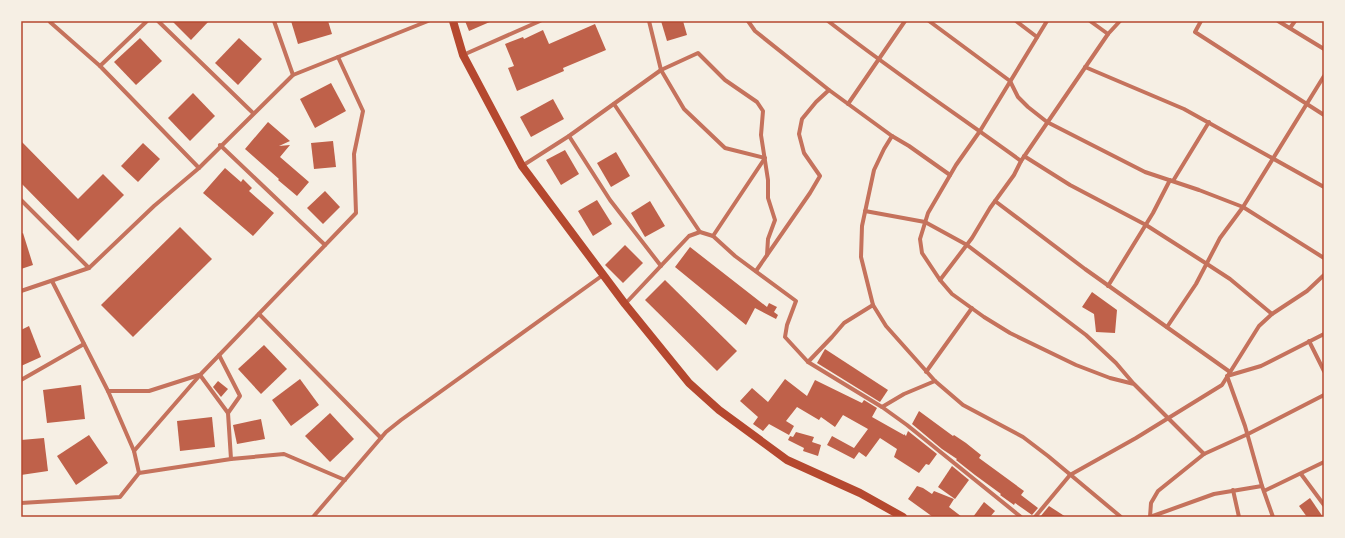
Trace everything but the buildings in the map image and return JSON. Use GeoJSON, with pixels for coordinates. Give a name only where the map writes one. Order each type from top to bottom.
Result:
{"type":"FeatureCollection","features":[{"type":"Feature","properties":{"kind":"main road"},"geometry":{"type":"LineString","coordinates":[[453,21],[463,55],[522,166],[625,304],[689,383],[719,410],[787,460],[860,493],[903,517]]}},
{"type":"Feature","properties":{"kind":"street"},"geometry":{"type":"LineString","coordinates":[[100,66],[147,21]]}},
{"type":"Feature","properties":{"kind":"street"},"geometry":{"type":"LineString","coordinates":[[158,21],[253,113]]}},
{"type":"Feature","properties":{"kind":"street"},"geometry":{"type":"LineString","coordinates":[[274,21],[293,75]]}},
{"type":"Feature","properties":{"kind":"street"},"geometry":{"type":"LineString","coordinates":[[407,21],[409,27]]}},
{"type":"Feature","properties":{"kind":"street"},"geometry":{"type":"LineString","coordinates":[[21,291],[89,268],[154,206],[198,168],[293,75],[338,58],[409,27],[428,21]]}},
{"type":"Feature","properties":{"kind":"street"},"geometry":{"type":"LineString","coordinates":[[526,21],[528,27]]}},
{"type":"Feature","properties":{"kind":"street"},"geometry":{"type":"LineString","coordinates":[[463,55],[540,21]]}},
{"type":"Feature","properties":{"kind":"street"},"geometry":{"type":"LineString","coordinates":[[648,21],[661,70],[684,109],[725,148],[765,158]]}},
{"type":"Feature","properties":{"kind":"street"},"geometry":{"type":"LineString","coordinates":[[748,21],[755,32],[829,90],[892,136],[950,175]]}},
{"type":"Feature","properties":{"kind":"street"},"geometry":{"type":"LineString","coordinates":[[828,21],[878,60],[1021,161]]}},
{"type":"Feature","properties":{"kind":"street"},"geometry":{"type":"LineString","coordinates":[[848,104],[905,21]]}},
{"type":"Feature","properties":{"kind":"street"},"geometry":{"type":"LineString","coordinates":[[929,21],[1010,81],[1018,97],[1028,108],[1047,122],[1145,172],[1171,180],[1243,207],[1324,258]]}},
{"type":"Feature","properties":{"kind":"street"},"geometry":{"type":"LineString","coordinates":[[1016,21],[1037,37]]}},
{"type":"Feature","properties":{"kind":"street"},"geometry":{"type":"LineString","coordinates":[[1047,21],[980,131],[950,175],[928,213],[920,239],[922,253],[940,280],[952,294],[1010,333],[1076,365],[1110,378],[1134,384]]}},
{"type":"Feature","properties":{"kind":"street"},"geometry":{"type":"LineString","coordinates":[[1090,21],[1108,34]]}},
{"type":"Feature","properties":{"kind":"street"},"geometry":{"type":"LineString","coordinates":[[940,280],[967,244],[994,201],[1014,175],[1024,156],[1108,34],[1120,21]]}},
{"type":"Feature","properties":{"kind":"street"},"geometry":{"type":"LineString","coordinates":[[1201,21],[1195,32],[1324,115]]}},
{"type":"Feature","properties":{"kind":"street"},"geometry":{"type":"LineString","coordinates":[[1278,21],[1324,49]]}},
{"type":"Feature","properties":{"kind":"street"},"geometry":{"type":"LineString","coordinates":[[1290,28],[1295,21]]}},
{"type":"Feature","properties":{"kind":"street"},"geometry":{"type":"LineString","coordinates":[[50,22],[100,66],[198,168]]}},
{"type":"Feature","properties":{"kind":"street"},"geometry":{"type":"LineString","coordinates":[[522,166],[569,136],[661,70],[698,53],[725,80],[757,102],[763,111],[761,136],[768,180],[768,198],[775,220],[768,239],[767,255]]}},
{"type":"Feature","properties":{"kind":"street"},"geometry":{"type":"LineString","coordinates":[[134,451],[200,375],[356,213],[354,154],[363,111],[338,58]]}},
{"type":"Feature","properties":{"kind":"street"},"geometry":{"type":"LineString","coordinates":[[1086,67],[1184,109],[1324,186]]}},
{"type":"Feature","properties":{"kind":"street"},"geometry":{"type":"LineString","coordinates":[[1167,328],[1196,284],[1220,238],[1243,207],[1324,76]]}},
{"type":"Feature","properties":{"kind":"street"},"geometry":{"type":"LineString","coordinates":[[756,271],[806,199],[820,176],[804,153],[799,134],[802,119],[816,102],[829,90]]}},
{"type":"Feature","properties":{"kind":"street"},"geometry":{"type":"LineString","coordinates":[[614,104],[700,232]]}},
{"type":"Feature","properties":{"kind":"street"},"geometry":{"type":"LineString","coordinates":[[1108,286],[1146,225],[1171,180],[1209,122]]}},
{"type":"Feature","properties":{"kind":"street"},"geometry":{"type":"LineString","coordinates":[[569,136],[610,200],[661,266]]}},
{"type":"Feature","properties":{"kind":"street"},"geometry":{"type":"LineString","coordinates":[[892,136],[874,170],[862,226],[861,258],[873,305],[886,326],[926,372],[963,405],[1022,437],[1048,456],[1121,517]]}},
{"type":"Feature","properties":{"kind":"street"},"geometry":{"type":"LineString","coordinates":[[220,145],[325,245]]}},
{"type":"Feature","properties":{"kind":"street"},"geometry":{"type":"LineString","coordinates":[[1024,156],[1070,185],[1146,225],[1230,279],[1272,314]]}},
{"type":"Feature","properties":{"kind":"street"},"geometry":{"type":"LineString","coordinates":[[713,236],[765,158]]}},
{"type":"Feature","properties":{"kind":"street"},"geometry":{"type":"LineString","coordinates":[[21,200],[89,268]]}},
{"type":"Feature","properties":{"kind":"street"},"geometry":{"type":"LineString","coordinates":[[994,201],[1229,374],[1248,434],[1262,486],[1273,517]]}},
{"type":"Feature","properties":{"kind":"street"},"geometry":{"type":"LineString","coordinates":[[865,211],[925,222],[967,244],[1086,335],[1116,363],[1134,384],[1204,454]]}},
{"type":"Feature","properties":{"kind":"street"},"geometry":{"type":"LineString","coordinates":[[625,304],[689,236],[700,232],[713,236],[735,256],[796,301],[787,325],[785,337],[808,362],[882,407],[907,425],[1021,517]]}},
{"type":"Feature","properties":{"kind":"street"},"geometry":{"type":"LineString","coordinates":[[313,517],[381,438],[401,420],[604,275]]}},
{"type":"Feature","properties":{"kind":"street"},"geometry":{"type":"LineString","coordinates":[[1035,517],[1070,474],[1094,462],[1222,385],[1259,326],[1272,314],[1307,291],[1324,276]]}},
{"type":"Feature","properties":{"kind":"street"},"geometry":{"type":"LineString","coordinates":[[52,281],[108,391],[134,451],[139,473]]}},
{"type":"Feature","properties":{"kind":"street"},"geometry":{"type":"LineString","coordinates":[[808,362],[832,338],[844,322],[873,305]]}},
{"type":"Feature","properties":{"kind":"street"},"geometry":{"type":"LineString","coordinates":[[926,372],[972,308]]}},
{"type":"Feature","properties":{"kind":"street"},"geometry":{"type":"LineString","coordinates":[[259,314],[381,438]]}},
{"type":"Feature","properties":{"kind":"street"},"geometry":{"type":"LineString","coordinates":[[1229,374],[1261,366],[1324,334]]}},
{"type":"Feature","properties":{"kind":"street"},"geometry":{"type":"LineString","coordinates":[[1309,341],[1324,371]]}},
{"type":"Feature","properties":{"kind":"street"},"geometry":{"type":"LineString","coordinates":[[21,380],[84,344]]}},
{"type":"Feature","properties":{"kind":"street"},"geometry":{"type":"LineString","coordinates":[[219,355],[240,396],[228,413]]}},
{"type":"Feature","properties":{"kind":"street"},"geometry":{"type":"LineString","coordinates":[[108,391],[149,391],[200,375]]}},
{"type":"Feature","properties":{"kind":"street"},"geometry":{"type":"LineString","coordinates":[[200,375],[228,413],[231,459]]}},
{"type":"Feature","properties":{"kind":"street"},"geometry":{"type":"LineString","coordinates":[[882,407],[904,394],[935,381]]}},
{"type":"Feature","properties":{"kind":"street"},"geometry":{"type":"LineString","coordinates":[[1262,486],[1214,494],[1150,517],[1151,503],[1158,491],[1204,454],[1248,434],[1324,395]]}},
{"type":"Feature","properties":{"kind":"street"},"geometry":{"type":"LineString","coordinates":[[21,503],[120,497],[139,473],[231,459],[284,454],[345,480]]}},
{"type":"Feature","properties":{"kind":"street"},"geometry":{"type":"LineString","coordinates":[[1264,491],[1324,462]]}},
{"type":"Feature","properties":{"kind":"street"},"geometry":{"type":"LineString","coordinates":[[1301,474],[1324,505]]}},
{"type":"Feature","properties":{"kind":"street"},"geometry":{"type":"LineString","coordinates":[[1234,490],[1239,517]]}}]}
